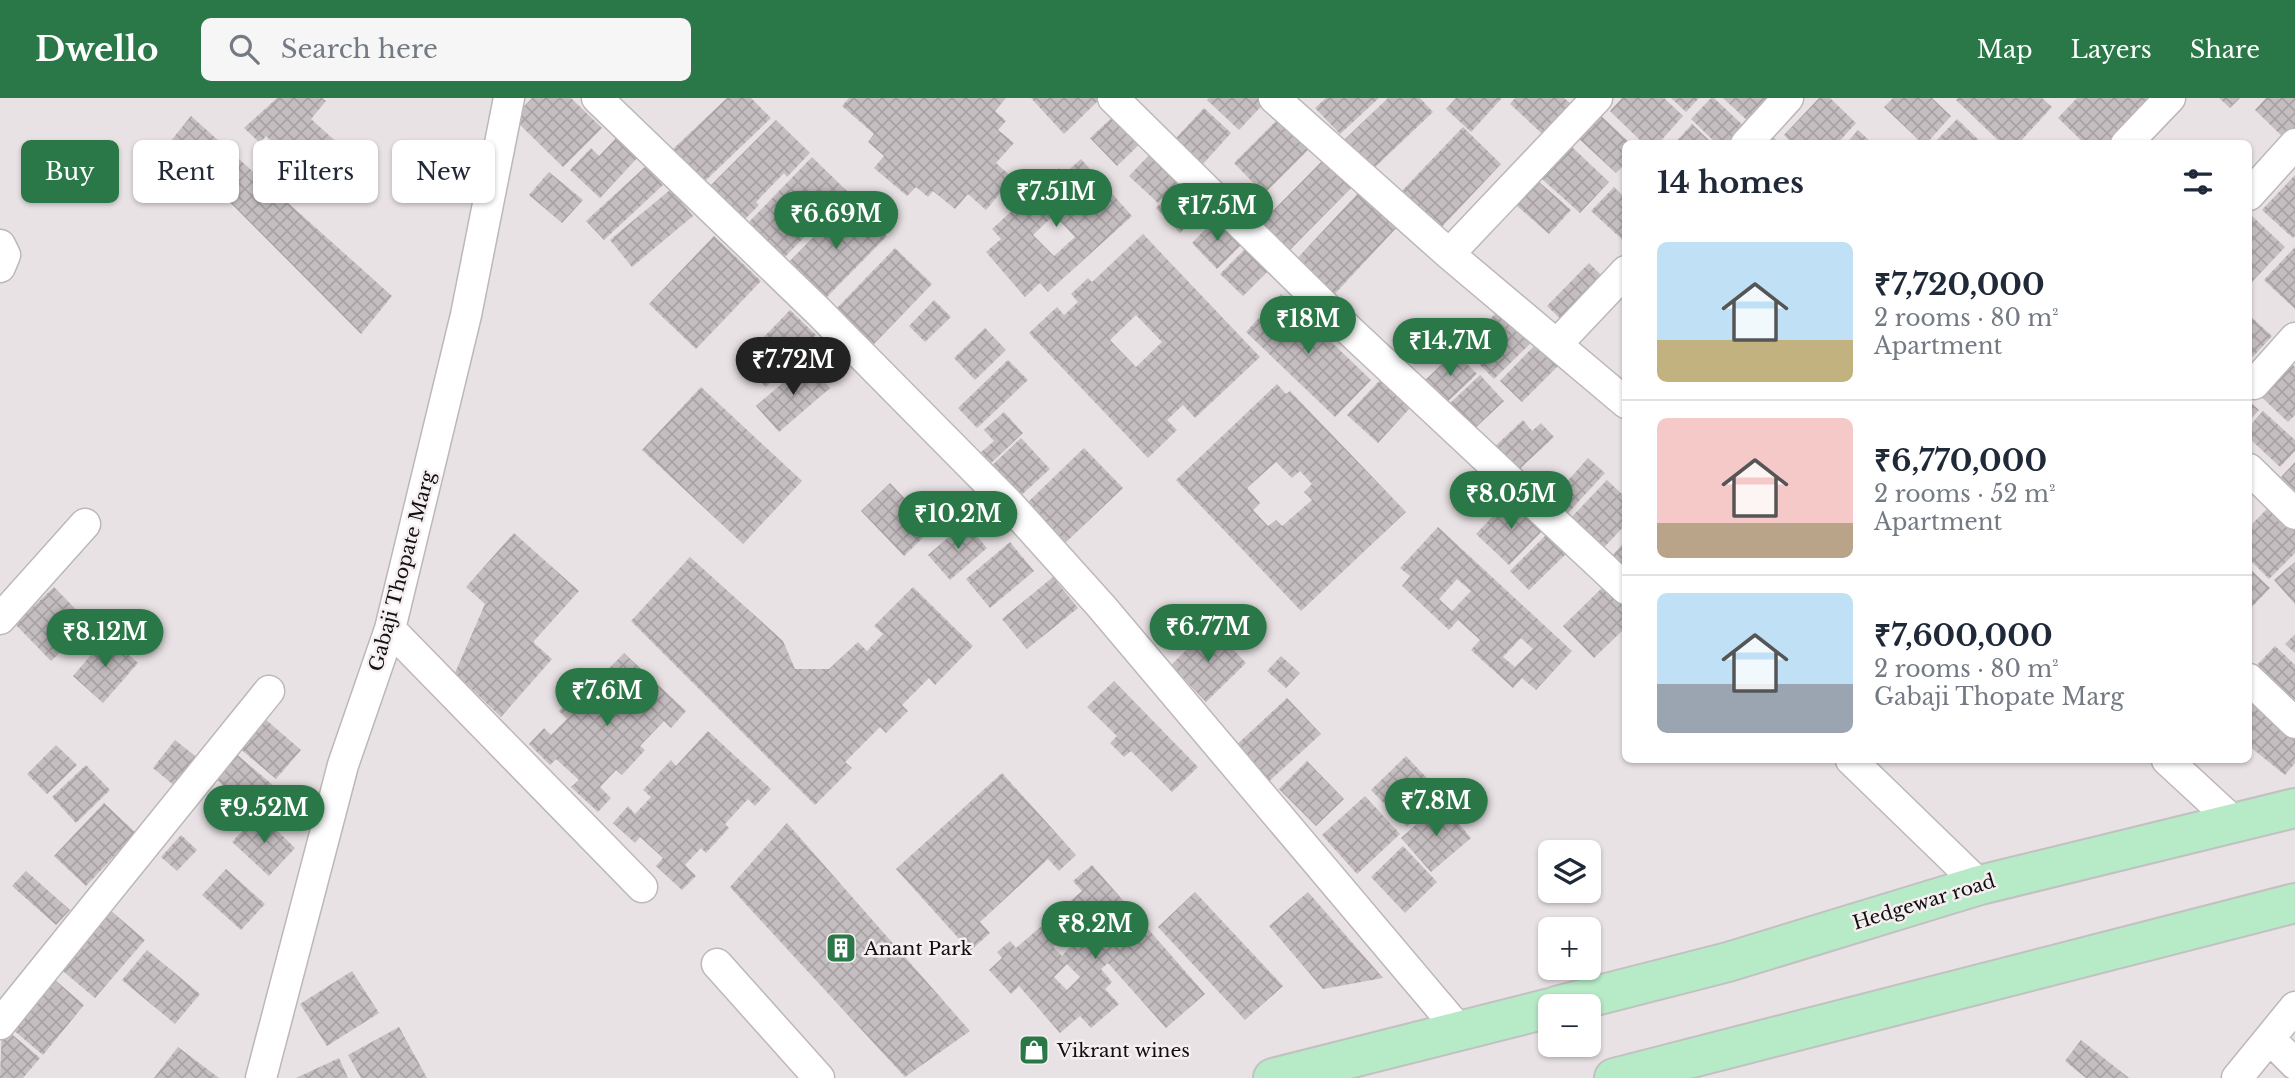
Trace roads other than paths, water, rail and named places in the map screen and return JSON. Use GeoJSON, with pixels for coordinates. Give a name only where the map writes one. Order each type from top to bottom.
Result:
{"type":"FeatureCollection","features":[{"type":"Feature","properties":{"kind":"main road","name":"Hedgewar road"},"geometry":{"type":"LineString","coordinates":[[1601,994],[1728,962],[1979,885],[2295,807]]}},
{"type":"Feature","properties":{"kind":"main road"},"geometry":{"type":"LineString","coordinates":[[1614,1078],[1672,1070],[2295,903]]}},
{"type":"Feature","properties":{"kind":"main road"},"geometry":{"type":"LineString","coordinates":[[1273,1078],[1538,1011]]}},
{"type":"Feature","properties":{"kind":"street","name":"Gabaji Thopate Marg"},"geometry":{"type":"LineString","coordinates":[[261,1078],[343,765],[390,629],[466,315],[509,98]]}},
{"type":"Feature","properties":{"kind":"street"},"geometry":{"type":"LineString","coordinates":[[597,98],[817,310],[1010,505],[1101,606],[1460,1031]]}},
{"type":"Feature","properties":{"kind":"street"},"geometry":{"type":"LineString","coordinates":[[1114,98],[1349,330],[1622,585]]}},
{"type":"Feature","properties":{"kind":"street"},"geometry":{"type":"LineString","coordinates":[[1274,98],[1449,254],[1622,400]]}},
{"type":"Feature","properties":{"kind":"street"},"geometry":{"type":"LineString","coordinates":[[1449,254],[1597,98]]}},
{"type":"Feature","properties":{"kind":"street"},"geometry":{"type":"LineString","coordinates":[[1750,140],[1788,98]]}},
{"type":"Feature","properties":{"kind":"street"},"geometry":{"type":"LineString","coordinates":[[2130,140],[2170,98]]}},
{"type":"Feature","properties":{"kind":"street"},"geometry":{"type":"LineString","coordinates":[[2252,192],[2295,144]]}},
{"type":"Feature","properties":{"kind":"street"},"geometry":{"type":"LineString","coordinates":[[0,245],[5,255],[0,267]]}},
{"type":"Feature","properties":{"kind":"street"},"geometry":{"type":"LineString","coordinates":[[1557,344],[1622,275]]}},
{"type":"Feature","properties":{"kind":"street"},"geometry":{"type":"LineString","coordinates":[[2254,384],[2295,338]]}},
{"type":"Feature","properties":{"kind":"street"},"geometry":{"type":"LineString","coordinates":[[2252,472],[2295,514]]}},
{"type":"Feature","properties":{"kind":"street"},"geometry":{"type":"LineString","coordinates":[[0,619],[85,524]]}},
{"type":"Feature","properties":{"kind":"street"},"geometry":{"type":"LineString","coordinates":[[390,629],[642,887]]}},
{"type":"Feature","properties":{"kind":"street"},"geometry":{"type":"LineString","coordinates":[[2252,682],[2295,723]]}},
{"type":"Feature","properties":{"kind":"street"},"geometry":{"type":"LineString","coordinates":[[0,1024],[269,691]]}},
{"type":"Feature","properties":{"kind":"street"},"geometry":{"type":"LineString","coordinates":[[1854,763],[1979,885]]}},
{"type":"Feature","properties":{"kind":"street"},"geometry":{"type":"LineString","coordinates":[[2170,763],[2233,821]]}},
{"type":"Feature","properties":{"kind":"street"},"geometry":{"type":"LineString","coordinates":[[717,964],[819,1078]]}},
{"type":"Feature","properties":{"kind":"street"},"geometry":{"type":"LineString","coordinates":[[2238,1078],[2295,1007]]}},
{"type":"Feature","properties":{"kind":"street"},"geometry":{"type":"LineString","coordinates":[[2270,1039],[2295,1064]]}},
{"type":"Feature","properties":{"kind":"place","name":"Anant Park"},"geometry":{"type":"Point","coordinates":[841,948]}},
{"type":"Feature","properties":{"kind":"place","name":"Vikrant wines"},"geometry":{"type":"Point","coordinates":[1034,1050]}}]}
